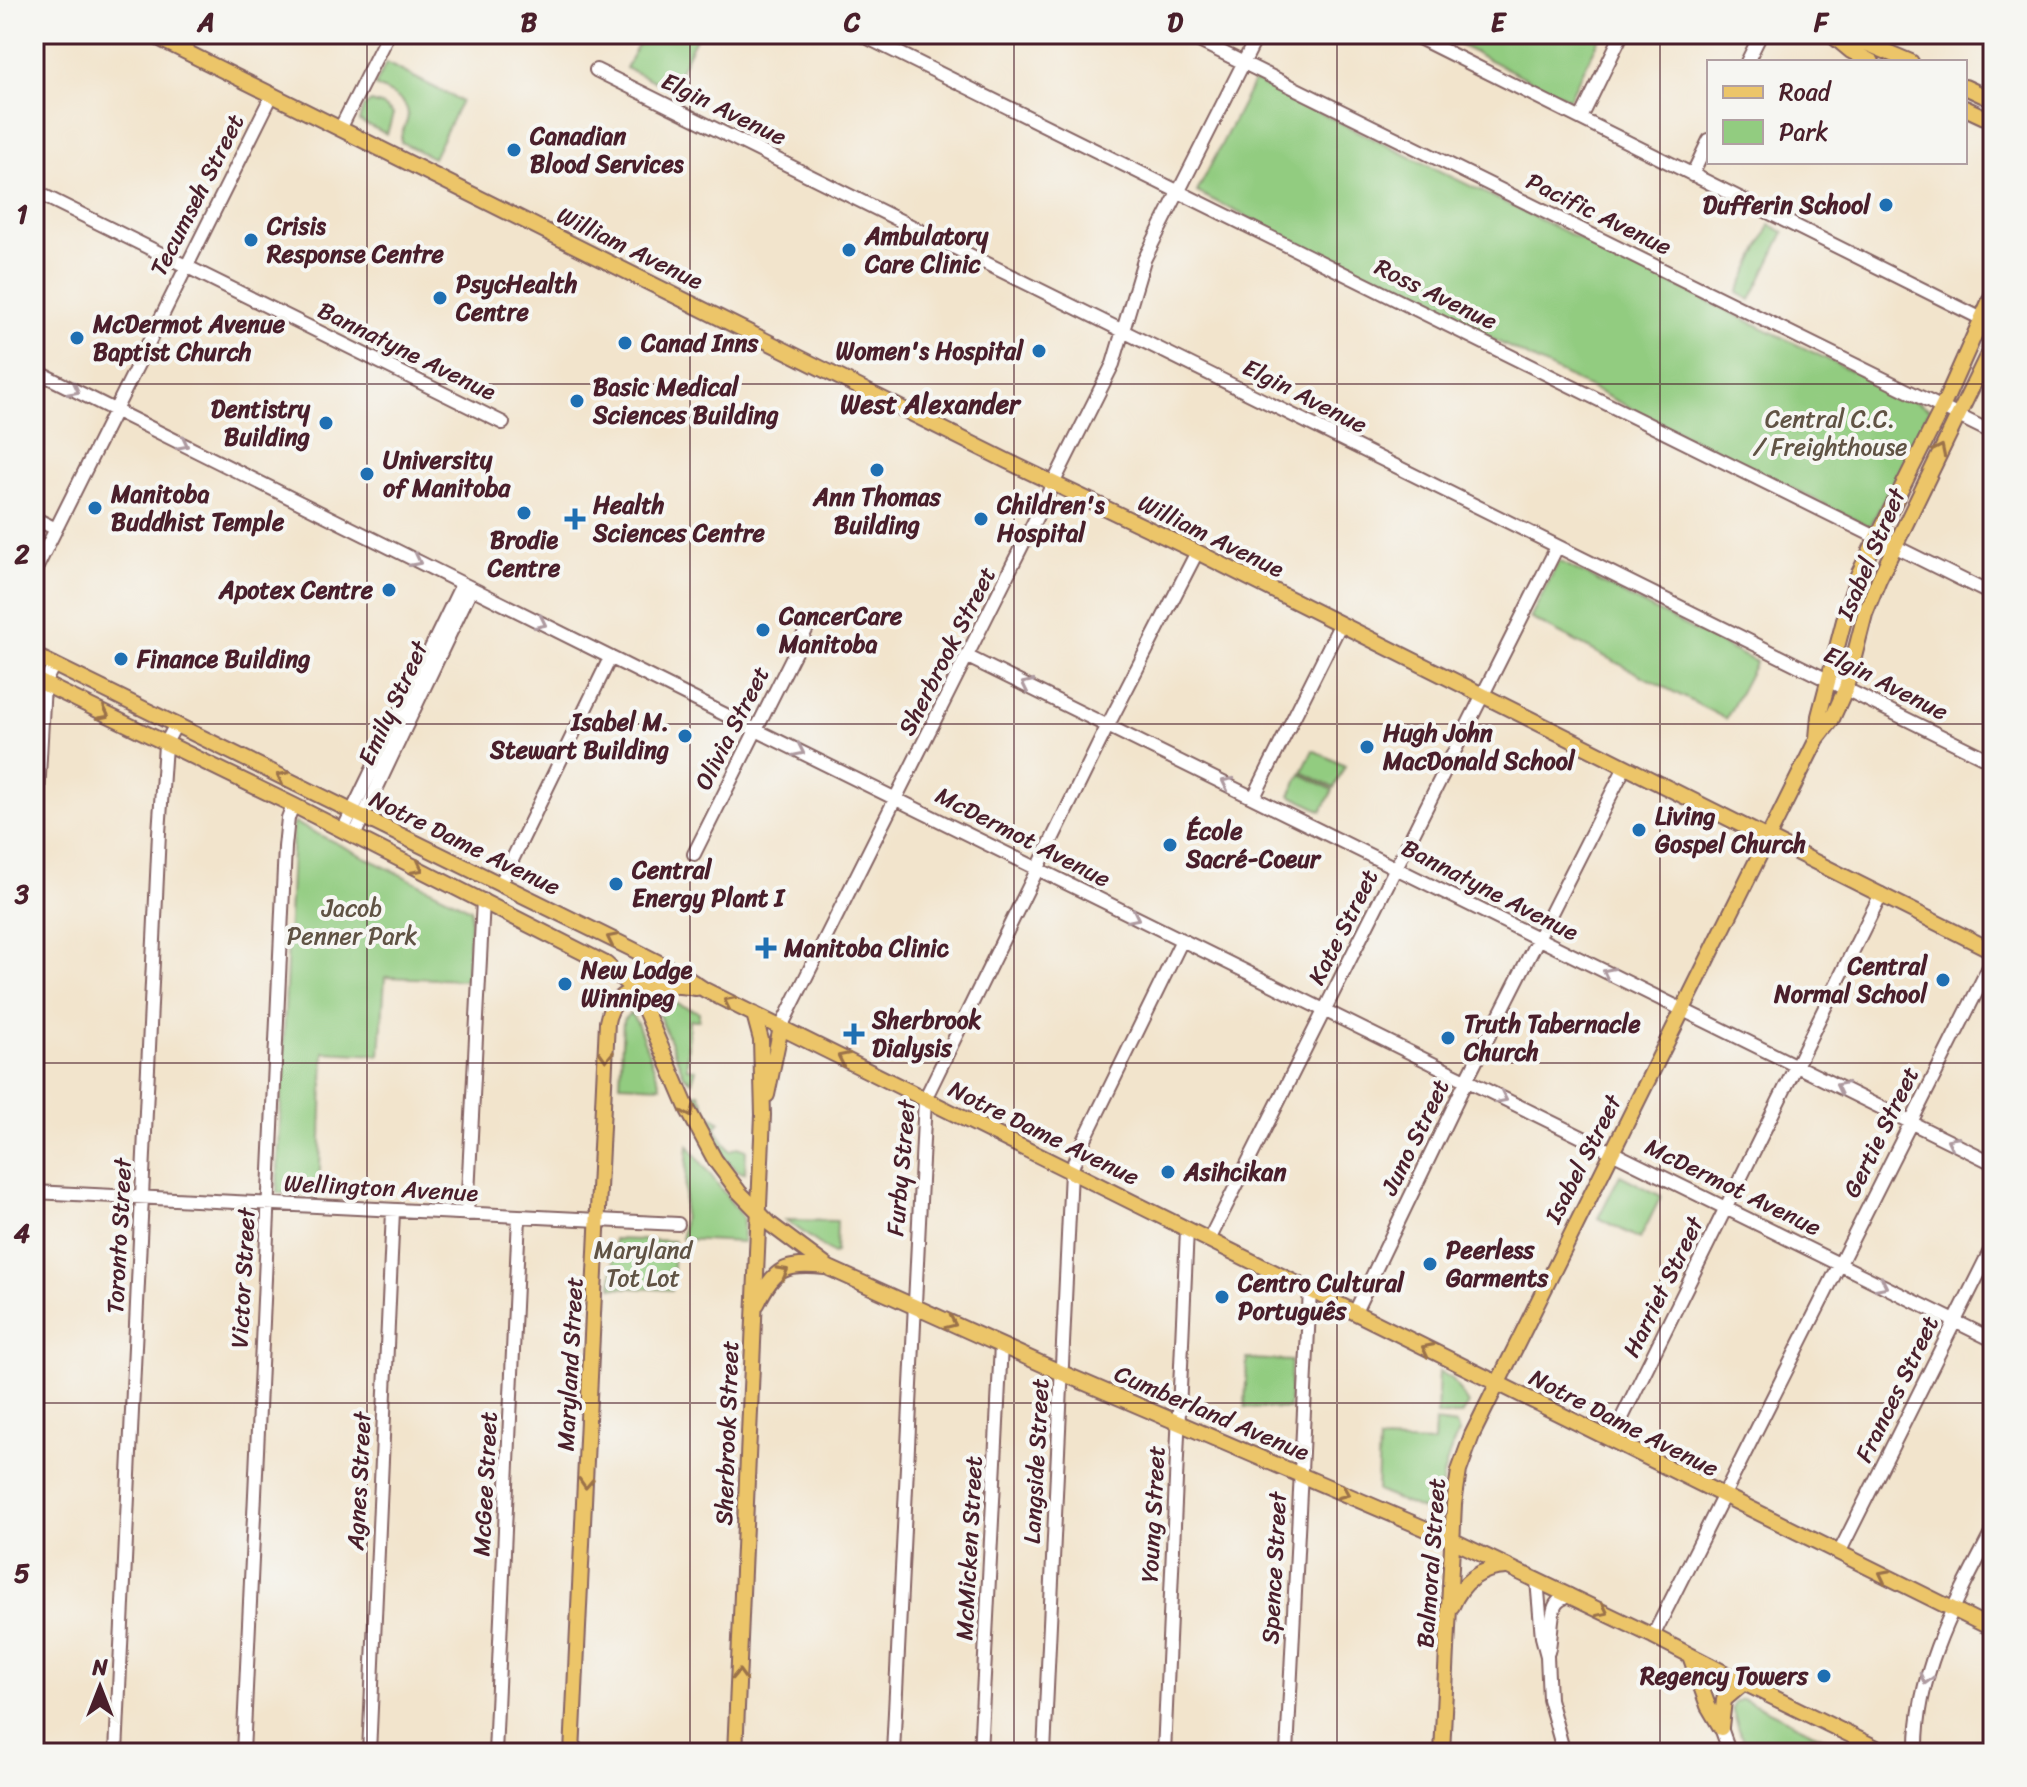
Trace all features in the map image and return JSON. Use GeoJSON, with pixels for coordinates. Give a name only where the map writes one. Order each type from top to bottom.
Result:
{"type":"FeatureCollection","features":[{"type":"Feature","properties":{"kind":"main road","name":"William Avenue"},"geometry":{"type":"LineString","coordinates":[[150,34],[1197,552],[1993,951]]}},
{"type":"Feature","properties":{"kind":"main road"},"geometry":{"type":"LineString","coordinates":[[1831,34],[1851,51],[1868,60]]}},
{"type":"Feature","properties":{"kind":"main road"},"geometry":{"type":"LineString","coordinates":[[1831,34],[1854,38],[1906,60]]}},
{"type":"Feature","properties":{"kind":"main road"},"geometry":{"type":"LineString","coordinates":[[1967,88],[1993,100]]}},
{"type":"Feature","properties":{"kind":"main road"},"geometry":{"type":"LineString","coordinates":[[1967,109],[1993,121]]}},
{"type":"Feature","properties":{"kind":"main road","name":"Isabel Street"},"geometry":{"type":"LineString","coordinates":[[1817,739],[1819,716],[1855,585],[1942,408],[1993,293]]}},
{"type":"Feature","properties":{"kind":"main road","name":"Isabel Street"},"geometry":{"type":"LineString","coordinates":[[1497,1384],[1817,739],[1831,721],[1846,688],[1865,614],[1894,546],[1993,344]]}},
{"type":"Feature","properties":{"kind":"main road","name":"Notre Dame Avenue"},"geometry":{"type":"LineString","coordinates":[[34,655],[666,966],[705,990],[1993,1629]]}},
{"type":"Feature","properties":{"kind":"main road","name":"Notre Dame Avenue"},"geometry":{"type":"LineString","coordinates":[[39,682],[582,949],[606,964],[634,990]]}},
{"type":"Feature","properties":{"kind":"main road"},"geometry":{"type":"LineString","coordinates":[[634,990],[663,984],[705,990]]}},
{"type":"Feature","properties":{"kind":"main road","name":"Cumberland Avenue"},"geometry":{"type":"LineString","coordinates":[[634,990],[648,1014],[702,1139],[723,1171],[759,1213],[829,1268],[1062,1373],[1452,1540],[1887,1753]]}},
{"type":"Feature","properties":{"kind":"main road","name":"Maryland Street"},"geometry":{"type":"LineString","coordinates":[[572,1753],[607,1022],[617,1001],[634,990]]}},
{"type":"Feature","properties":{"kind":"main road","name":"Sherbrook Street"},"geometry":{"type":"LineString","coordinates":[[735,1753],[763,1115],[761,1040],[754,1014]]}},
{"type":"Feature","properties":{"kind":"main road","name":"Sherbrook Street"},"geometry":{"type":"LineString","coordinates":[[763,1115],[781,1027]]}},
{"type":"Feature","properties":{"kind":"main road"},"geometry":{"type":"LineString","coordinates":[[754,1309],[767,1283],[785,1268],[803,1265],[829,1268]]}},
{"type":"Feature","properties":{"kind":"main road","name":"Balmoral Street"},"geometry":{"type":"LineString","coordinates":[[1442,1753],[1452,1540],[1459,1471],[1472,1435],[1497,1384]]}},
{"type":"Feature","properties":{"kind":"main road"},"geometry":{"type":"LineString","coordinates":[[1449,1615],[1457,1595],[1467,1582],[1484,1571],[1506,1567]]}},
{"type":"Feature","properties":{"kind":"main road"},"geometry":{"type":"LineString","coordinates":[[1690,1656],[1708,1706],[1721,1728]]}},
{"type":"Feature","properties":{"kind":"main road"},"geometry":{"type":"LineString","coordinates":[[1721,1728],[1724,1700],[1744,1683]]}},
{"type":"Feature","properties":{"kind":"street"},"geometry":{"type":"LineString","coordinates":[[340,129],[388,34]]}},
{"type":"Feature","properties":{"kind":"street","name":"Ross Avenue"},"geometry":{"type":"LineString","coordinates":[[860,34],[1993,595]]}},
{"type":"Feature","properties":{"kind":"street","name":"Pacific Avenue"},"geometry":{"type":"LineString","coordinates":[[1185,34],[1993,433]]}},
{"type":"Feature","properties":{"kind":"street","name":"Sherbrook Street"},"geometry":{"type":"LineString","coordinates":[[781,1027],[1113,364],[1141,267],[1258,34]]}},
{"type":"Feature","properties":{"kind":"street"},"geometry":{"type":"LineString","coordinates":[[1411,34],[1439,40],[1581,118],[1982,319]]}},
{"type":"Feature","properties":{"kind":"street"},"geometry":{"type":"LineString","coordinates":[[1581,118],[1622,34]]}},
{"type":"Feature","properties":{"kind":"street"},"geometry":{"type":"LineString","coordinates":[[1748,60],[1761,34]]}},
{"type":"Feature","properties":{"kind":"street","name":"Elgin Avenue"},"geometry":{"type":"LineString","coordinates":[[596,70],[1993,762]]}},
{"type":"Feature","properties":{"kind":"street","name":"Tecumseh Street"},"geometry":{"type":"LineString","coordinates":[[34,573],[272,95]]}},
{"type":"Feature","properties":{"kind":"street"},"geometry":{"type":"LineString","coordinates":[[1692,175],[1707,144]]}},
{"type":"Feature","properties":{"kind":"street","name":"Bannatyne Avenue"},"geometry":{"type":"LineString","coordinates":[[34,191],[503,423]]}},
{"type":"Feature","properties":{"kind":"street","name":"McDermot Avenue"},"geometry":{"type":"LineString","coordinates":[[34,370],[610,658],[1993,1340]]}},
{"type":"Feature","properties":{"kind":"street"},"geometry":{"type":"LineString","coordinates":[[34,518],[56,529]]}},
{"type":"Feature","properties":{"kind":"street","name":"Kate Street"},"geometry":{"type":"LineString","coordinates":[[1209,1240],[1557,547]]}},
{"type":"Feature","properties":{"kind":"street","name":"Furby Street"},"geometry":{"type":"LineString","coordinates":[[893,1753],[925,1099],[1108,725],[1197,552]]}},
{"type":"Feature","properties":{"kind":"street","name":"Emily Street"},"geometry":{"type":"LineString","coordinates":[[349,833],[467,586]]}},
{"type":"Feature","properties":{"kind":"street","name":"Olivia Street"},"geometry":{"type":"LineString","coordinates":[[694,854],[810,622]]}},
{"type":"Feature","properties":{"kind":"street"},"geometry":{"type":"LineString","coordinates":[[1254,797],[1340,625]]}},
{"type":"Feature","properties":{"kind":"street","name":"Bannatyne Avenue"},"geometry":{"type":"LineString","coordinates":[[968,657],[1993,1163]]}},
{"type":"Feature","properties":{"kind":"street"},"geometry":{"type":"LineString","coordinates":[[500,885],[610,658]]}},
{"type":"Feature","properties":{"kind":"street"},"geometry":{"type":"LineString","coordinates":[[34,867],[39,682],[54,664]]}},
{"type":"Feature","properties":{"kind":"street","name":"Toronto Street"},"geometry":{"type":"LineString","coordinates":[[116,1753],[165,745],[176,724]]}},
{"type":"Feature","properties":{"kind":"street","name":"Juno Street"},"geometry":{"type":"LineString","coordinates":[[1355,1312],[1466,1081],[1625,767]]}},
{"type":"Feature","properties":{"kind":"street","name":"Victor Street"},"geometry":{"type":"LineString","coordinates":[[243,1753],[285,847],[288,818],[293,805]]}},
{"type":"Feature","properties":{"kind":"street","name":"Harriet Street"},"geometry":{"type":"LineString","coordinates":[[1611,1440],[1881,894]]}},
{"type":"Feature","properties":{"kind":"street"},"geometry":{"type":"LineString","coordinates":[[467,1214],[478,1046],[483,900]]}},
{"type":"Feature","properties":{"kind":"street"},"geometry":{"type":"LineString","coordinates":[[1071,1171],[1182,940]]}},
{"type":"Feature","properties":{"kind":"street","name":"Gertie Street"},"geometry":{"type":"LineString","coordinates":[[1653,1636],[1993,959]]}},
{"type":"Feature","properties":{"kind":"street","name":"Langside Street"},"geometry":{"type":"LineString","coordinates":[[1044,1753],[1071,1171]]}},
{"type":"Feature","properties":{"kind":"street","name":"Wellington Avenue"},"geometry":{"type":"LineString","coordinates":[[34,1192],[678,1224]]}},
{"type":"Feature","properties":{"kind":"street","name":"Agnes Street"},"geometry":{"type":"LineString","coordinates":[[369,1753],[393,1211]]}},
{"type":"Feature","properties":{"kind":"street","name":"McGee Street"},"geometry":{"type":"LineString","coordinates":[[495,1753],[519,1217]]}},
{"type":"Feature","properties":{"kind":"street","name":"Young Street"},"geometry":{"type":"LineString","coordinates":[[1164,1753],[1187,1229]]}},
{"type":"Feature","properties":{"kind":"street","name":"Frances Street"},"geometry":{"type":"LineString","coordinates":[[1839,1553],[1993,1245]]}},
{"type":"Feature","properties":{"kind":"street","name":"Spence Street"},"geometry":{"type":"LineString","coordinates":[[1287,1753],[1310,1290]]}},
{"type":"Feature","properties":{"kind":"street","name":"McMicken Street"},"geometry":{"type":"LineString","coordinates":[[980,1753],[1001,1345]]}},
{"type":"Feature","properties":{"kind":"street"},"geometry":{"type":"LineString","coordinates":[[1917,1753],[1923,1683],[1936,1647],[1993,1530]]}},
{"type":"Feature","properties":{"kind":"street"},"geometry":{"type":"LineString","coordinates":[[1537,1580],[1549,1699],[1564,1753]]}},
{"type":"Feature","properties":{"kind":"street"},"geometry":{"type":"LineString","coordinates":[[1547,1656],[1552,1638],[1553,1609],[1556,1603],[1569,1595]]}},
{"type":"Feature","properties":{"kind":"street"},"geometry":{"type":"LineString","coordinates":[[1721,1728],[1730,1753]]}},
{"type":"Feature","properties":{"kind":"green space"},"geometry":{"type":"Polygon","coordinates":[[[643,34],[698,34],[671,89],[626,68],[643,34]]]}},
{"type":"Feature","properties":{"kind":"green space"},"geometry":{"type":"Polygon","coordinates":[[[1459,34],[1602,34],[1569,99],[1455,43],[1459,34]]]}},
{"type":"Feature","properties":{"kind":"green space"},"geometry":{"type":"Polygon","coordinates":[[[386,63],[461,101],[433,158],[401,142],[407,109],[400,99],[375,86],[386,63]]]}},
{"type":"Feature","properties":{"kind":"green space","name":"Central C.C. / Freighthouse"},"geometry":{"type":"Polygon","coordinates":[[[1254,81],[1930,409],[1870,527],[1197,192],[1254,81]]]}},
{"type":"Feature","properties":{"kind":"green space"},"geometry":{"type":"Polygon","coordinates":[[[371,102],[384,106],[393,114],[387,134],[359,121],[363,108],[371,102]]]}},
{"type":"Feature","properties":{"kind":"green space"},"geometry":{"type":"Polygon","coordinates":[[[1770,225],[1784,232],[1751,300],[1738,293],[1770,225]]]}},
{"type":"Feature","properties":{"kind":"green space"},"geometry":{"type":"Polygon","coordinates":[[[1559,561],[1756,662],[1726,719],[1530,618],[1559,561]]]}},
{"type":"Feature","properties":{"kind":"green space"},"geometry":{"type":"Polygon","coordinates":[[[1313,750],[1345,766],[1334,788],[1302,772],[1313,750]]]}},
{"type":"Feature","properties":{"kind":"green space"},"geometry":{"type":"Polygon","coordinates":[[[1301,774],[1333,790],[1322,811],[1290,795],[1301,774]]]}},
{"type":"Feature","properties":{"kind":"green space","name":"Jacob Penner Park"},"geometry":{"type":"Polygon","coordinates":[[[295,823],[471,909],[466,980],[385,977],[380,1055],[324,1052],[319,1195],[277,1193],[295,823]]]}},
{"type":"Feature","properties":{"kind":"green space"},"geometry":{"type":"Polygon","coordinates":[[[664,999],[699,1012],[699,1020],[689,1020],[687,1068],[696,1069],[692,1082],[684,1075],[654,1003],[664,999]]]}},
{"type":"Feature","properties":{"kind":"green space"},"geometry":{"type":"Polygon","coordinates":[[[630,1013],[637,1023],[661,1086],[620,1084],[623,1020],[630,1013]]]}},
{"type":"Feature","properties":{"kind":"green space"},"geometry":{"type":"Polygon","coordinates":[[[699,1093],[708,1113],[720,1122],[715,1128],[730,1151],[738,1147],[746,1150],[745,1173],[729,1163],[714,1142],[693,1099],[694,1094],[699,1093]]]}},
{"type":"Feature","properties":{"kind":"green space"},"geometry":{"type":"Polygon","coordinates":[[[688,1145],[743,1218],[743,1242],[682,1239],[688,1145]]]}},
{"type":"Feature","properties":{"kind":"green space"},"geometry":{"type":"Polygon","coordinates":[[[1620,1175],[1661,1196],[1640,1239],[1598,1218],[1620,1175]]]}},
{"type":"Feature","properties":{"kind":"green space"},"geometry":{"type":"Polygon","coordinates":[[[786,1220],[837,1221],[836,1253],[833,1254],[786,1220]]]}},
{"type":"Feature","properties":{"kind":"green space","name":"Maryland Tot Lot"},"geometry":{"type":"Polygon","coordinates":[[[614,1239],[674,1241],[672,1290],[612,1287],[614,1239]]]}},
{"type":"Feature","properties":{"kind":"green space"},"geometry":{"type":"Polygon","coordinates":[[[1247,1359],[1291,1361],[1289,1409],[1245,1407],[1247,1359]]]}},
{"type":"Feature","properties":{"kind":"green space"},"geometry":{"type":"Polygon","coordinates":[[[1439,1371],[1452,1379],[1468,1404],[1461,1415],[1437,1415],[1439,1371]]]}},
{"type":"Feature","properties":{"kind":"green space"},"geometry":{"type":"Polygon","coordinates":[[[1435,1422],[1456,1425],[1459,1433],[1444,1474],[1439,1517],[1377,1491],[1379,1441],[1434,1443],[1435,1422]]]}},
{"type":"Feature","properties":{"kind":"green space"},"geometry":{"type":"Polygon","coordinates":[[[1742,1699],[1856,1753],[1747,1753],[1732,1709],[1735,1702],[1742,1699]]]}},
{"type":"Feature","properties":{"kind":"place","name":"Canadian Blood Services"},"geometry":{"type":"Point","coordinates":[514,150]}},
{"type":"Feature","properties":{"kind":"place","name":"Dufferin School"},"geometry":{"type":"Point","coordinates":[1886,205]}},
{"type":"Feature","properties":{"kind":"place","name":"Crisis Response Centre"},"geometry":{"type":"Point","coordinates":[251,240]}},
{"type":"Feature","properties":{"kind":"place","name":"Ambulatory Care Clinic"},"geometry":{"type":"Point","coordinates":[849,250]}},
{"type":"Feature","properties":{"kind":"place","name":"PsycHealth Centre"},"geometry":{"type":"Point","coordinates":[440,298]}},
{"type":"Feature","properties":{"kind":"place","name":"McDermot Avenue Baptist Church"},"geometry":{"type":"Point","coordinates":[77,338]}},
{"type":"Feature","properties":{"kind":"place","name":"Canad Inns"},"geometry":{"type":"Point","coordinates":[625,343]}},
{"type":"Feature","properties":{"kind":"place","name":"Women's Hospital"},"geometry":{"type":"Point","coordinates":[1039,351]}},
{"type":"Feature","properties":{"kind":"place","name":"Basic Medical Sciences Building"},"geometry":{"type":"Point","coordinates":[577,401]}},
{"type":"Feature","properties":{"kind":"place","name":"Dentistry Building"},"geometry":{"type":"Point","coordinates":[326,423]}},
{"type":"Feature","properties":{"kind":"place","name":"Ann Thomas Building"},"geometry":{"type":"Point","coordinates":[877,470]}},
{"type":"Feature","properties":{"kind":"place","name":"University of Manitoba"},"geometry":{"type":"Point","coordinates":[367,474]}},
{"type":"Feature","properties":{"kind":"place","name":"Manitoba Buddhist Temple"},"geometry":{"type":"Point","coordinates":[95,508]}},
{"type":"Feature","properties":{"kind":"place","name":"Brodie Centre"},"geometry":{"type":"Point","coordinates":[524,513]}},
{"type":"Feature","properties":{"kind":"place","name":"Health Sciences Centre"},"geometry":{"type":"Point","coordinates":[575,519]}},
{"type":"Feature","properties":{"kind":"place","name":"Children's Hospital"},"geometry":{"type":"Point","coordinates":[981,519]}},
{"type":"Feature","properties":{"kind":"place","name":"Apotex Centre"},"geometry":{"type":"Point","coordinates":[389,590]}},
{"type":"Feature","properties":{"kind":"place","name":"CancerCare Manitoba"},"geometry":{"type":"Point","coordinates":[763,630]}},
{"type":"Feature","properties":{"kind":"place","name":"Finance Building"},"geometry":{"type":"Point","coordinates":[121,659]}},
{"type":"Feature","properties":{"kind":"place","name":"Isabel M. Stewart Building"},"geometry":{"type":"Point","coordinates":[685,736]}},
{"type":"Feature","properties":{"kind":"place","name":"Hugh John MacDonald School"},"geometry":{"type":"Point","coordinates":[1367,747]}},
{"type":"Feature","properties":{"kind":"place","name":"Living Gospel Church"},"geometry":{"type":"Point","coordinates":[1639,830]}},
{"type":"Feature","properties":{"kind":"place","name":"École Sacré-Coeur"},"geometry":{"type":"Point","coordinates":[1170,845]}},
{"type":"Feature","properties":{"kind":"place","name":"Central Energy Plant I"},"geometry":{"type":"Point","coordinates":[616,884]}},
{"type":"Feature","properties":{"kind":"place","name":"Manitoba Clinic"},"geometry":{"type":"Point","coordinates":[766,948]}},
{"type":"Feature","properties":{"kind":"place","name":"Central Normal School"},"geometry":{"type":"Point","coordinates":[1943,980]}},
{"type":"Feature","properties":{"kind":"place","name":"New Lodge Winnipeg"},"geometry":{"type":"Point","coordinates":[565,984]}},
{"type":"Feature","properties":{"kind":"place","name":"Sherbrook Dialysis"},"geometry":{"type":"Point","coordinates":[854,1034]}},
{"type":"Feature","properties":{"kind":"place","name":"Truth Tabernacle Church"},"geometry":{"type":"Point","coordinates":[1448,1038]}},
{"type":"Feature","properties":{"kind":"place","name":"Asihcikan"},"geometry":{"type":"Point","coordinates":[1168,1172]}},
{"type":"Feature","properties":{"kind":"place","name":"Peerless Garments"},"geometry":{"type":"Point","coordinates":[1430,1264]}},
{"type":"Feature","properties":{"kind":"place","name":"Centro Cultural Português"},"geometry":{"type":"Point","coordinates":[1222,1297]}},
{"type":"Feature","properties":{"kind":"place","name":"Regency Towers"},"geometry":{"type":"Point","coordinates":[1824,1676]}},
{"type":"Feature","properties":{"kind":"district","name":"West Alexander"},"geometry":{"type":"Point","coordinates":[930,404]}}]}
